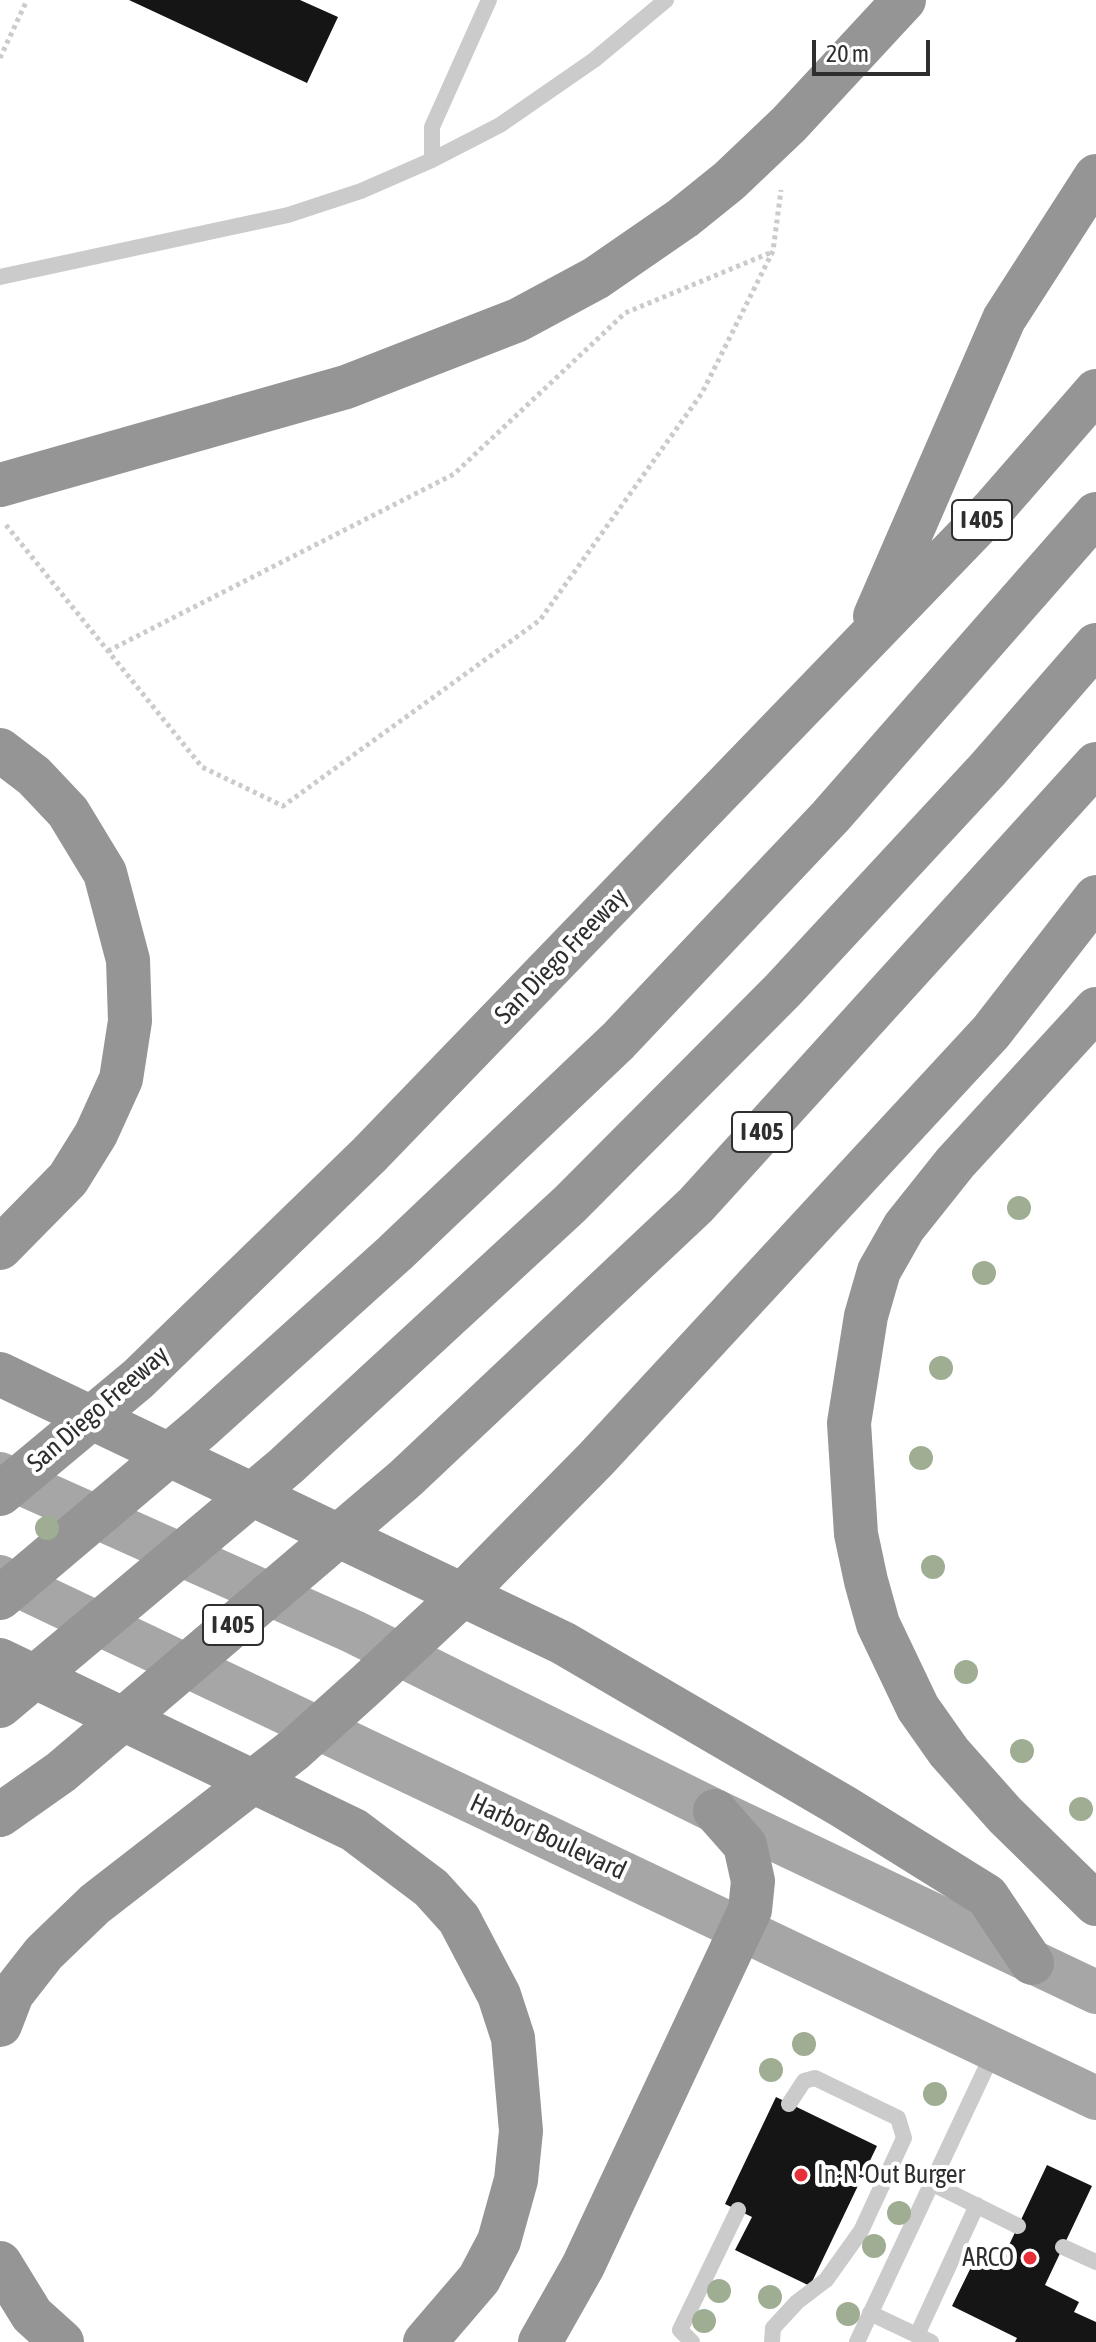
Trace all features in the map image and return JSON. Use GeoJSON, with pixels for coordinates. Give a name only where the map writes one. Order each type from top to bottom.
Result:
{"type":"FeatureCollection","features":[{"type":"Feature","properties":{"kind":"highway"},"geometry":{"type":"LineString","coordinates":[[0,485],[346,387],[437,354],[544,306],[596,278],[683,218],[729,181],[789,124],[904,0]]}},
{"type":"Feature","properties":{"kind":"highway"},"geometry":{"type":"LineString","coordinates":[[862,644],[1004,319],[1096,176]]}},
{"type":"Feature","properties":{"kind":"highway","name":"San Diego Freeway"},"geometry":{"type":"LineString","coordinates":[[0,1494],[138,1379],[369,1155],[994,508],[1096,391]]}},
{"type":"Feature","properties":{"kind":"highway"},"geometry":{"type":"LineString","coordinates":[[0,1598],[202,1427],[395,1253],[618,1041],[830,817],[1096,514]]}},
{"type":"Feature","properties":{"kind":"highway"},"geometry":{"type":"LineString","coordinates":[[2,1704],[286,1466],[570,1204],[772,1001],[988,769],[1096,645]]}},
{"type":"Feature","properties":{"kind":"highway"},"geometry":{"type":"LineString","coordinates":[[0,750],[34,776],[68,812],[105,873],[128,960],[130,1021],[121,1079],[96,1134],[68,1179],[0,1248]]}},
{"type":"Feature","properties":{"kind":"highway","name":"I 405"},"geometry":{"type":"LineString","coordinates":[[0,1815],[61,1772],[405,1479],[696,1205],[1096,764]]}},
{"type":"Feature","properties":{"kind":"highway"},"geometry":{"type":"LineString","coordinates":[[0,2025],[12,1994],[44,1953],[95,1904],[295,1749],[377,1675],[596,1459],[991,1032],[1096,897]]}},
{"type":"Feature","properties":{"kind":"highway"},"geometry":{"type":"LineString","coordinates":[[1096,1009],[955,1163],[904,1227],[879,1271],[866,1316],[849,1423],[856,1534],[866,1581],[878,1624],[918,1708],[949,1752],[1005,1815],[1096,1904]]}},
{"type":"Feature","properties":{"kind":"highway"},"geometry":{"type":"LineString","coordinates":[[0,1374],[563,1643],[844,1807],[987,1896],[1032,1963]]}},
{"type":"Feature","properties":{"kind":"highway"},"geometry":{"type":"LineString","coordinates":[[0,1660],[354,1830],[431,1888],[459,1919],[499,1995],[513,2038],[521,2131],[516,2180],[499,2241],[479,2279],[425,2342]]}},
{"type":"Feature","properties":{"kind":"highway"},"geometry":{"type":"LineString","coordinates":[[540,2342],[583,2266],[750,1910],[753,1881],[749,1859],[735,1832],[715,1811]]}},
{"type":"Feature","properties":{"kind":"highway"},"geometry":{"type":"LineString","coordinates":[[0,2263],[32,2315],[62,2342]]}},
{"type":"Feature","properties":{"kind":"main road"},"geometry":{"type":"LineString","coordinates":[[0,1474],[354,1632],[715,1811],[1096,1992]]}},
{"type":"Feature","properties":{"kind":"main road","name":"Harbor Boulevard"},"geometry":{"type":"LineString","coordinates":[[0,1577],[1096,2098]]}},
{"type":"Feature","properties":{"kind":"lane"},"geometry":{"type":"LineString","coordinates":[[432,160],[432,127],[489,0]]}},
{"type":"Feature","properties":{"kind":"lane"},"geometry":{"type":"LineString","coordinates":[[0,277],[288,215],[361,191],[432,160],[500,125],[571,76],[666,0]]}},
{"type":"Feature","properties":{"kind":"lane"},"geometry":{"type":"LineString","coordinates":[[857,2342],[994,2049]]}},
{"type":"Feature","properties":{"kind":"lane"},"geometry":{"type":"LineString","coordinates":[[772,2342],[773,2328],[797,2302],[826,2280],[861,2231],[904,2138],[898,2118],[815,2078],[804,2081],[789,2104]]}},
{"type":"Feature","properties":{"kind":"lane"},"geometry":{"type":"LineString","coordinates":[[931,2183],[1018,2226]]}},
{"type":"Feature","properties":{"kind":"lane"},"geometry":{"type":"LineString","coordinates":[[870,2313],[924,2339],[977,2205]]}},
{"type":"Feature","properties":{"kind":"lane"},"geometry":{"type":"LineString","coordinates":[[692,2342],[680,2330],[738,2210]]}},
{"type":"Feature","properties":{"kind":"lane"},"geometry":{"type":"LineString","coordinates":[[1063,2247],[1096,2262]]}},
{"type":"Feature","properties":{"kind":"path"},"geometry":{"type":"LineString","coordinates":[[0,58],[27,0]]}},
{"type":"Feature","properties":{"kind":"path"},"geometry":{"type":"LineString","coordinates":[[0,518],[202,767],[283,806],[540,620],[702,393],[773,251],[781,188]]}},
{"type":"Feature","properties":{"kind":"path"},"geometry":{"type":"LineString","coordinates":[[108,651],[454,474],[625,313],[773,251]]}},
{"type":"Feature","properties":{"kind":"building"},"geometry":{"type":"Polygon","coordinates":[[[129,0],[300,0],[338,17],[307,83],[129,0]]]}},
{"type":"Feature","properties":{"kind":"building","name":"In-N-Out Burger"},"geometry":{"type":"Polygon","coordinates":[[[776,2097],[877,2146],[810,2286],[735,2250],[752,2217],[725,2204],[776,2097]]]}},
{"type":"Feature","properties":{"kind":"building","name":"ARCO"},"geometry":{"type":"Polygon","coordinates":[[[1047,2165],[1092,2186],[1045,2285],[1079,2302],[1074,2312],[1096,2322],[1096,2342],[1015,2342],[1017,2338],[952,2306],[978,2253],[1000,2264],[1047,2165]]]}},
{"type":"Feature","properties":{"kind":"place","name":"In-N-Out Burger"},"geometry":{"type":"Point","coordinates":[801,2175]}},
{"type":"Feature","properties":{"kind":"place","name":"ARCO"},"geometry":{"type":"Point","coordinates":[1030,2258]}}]}
